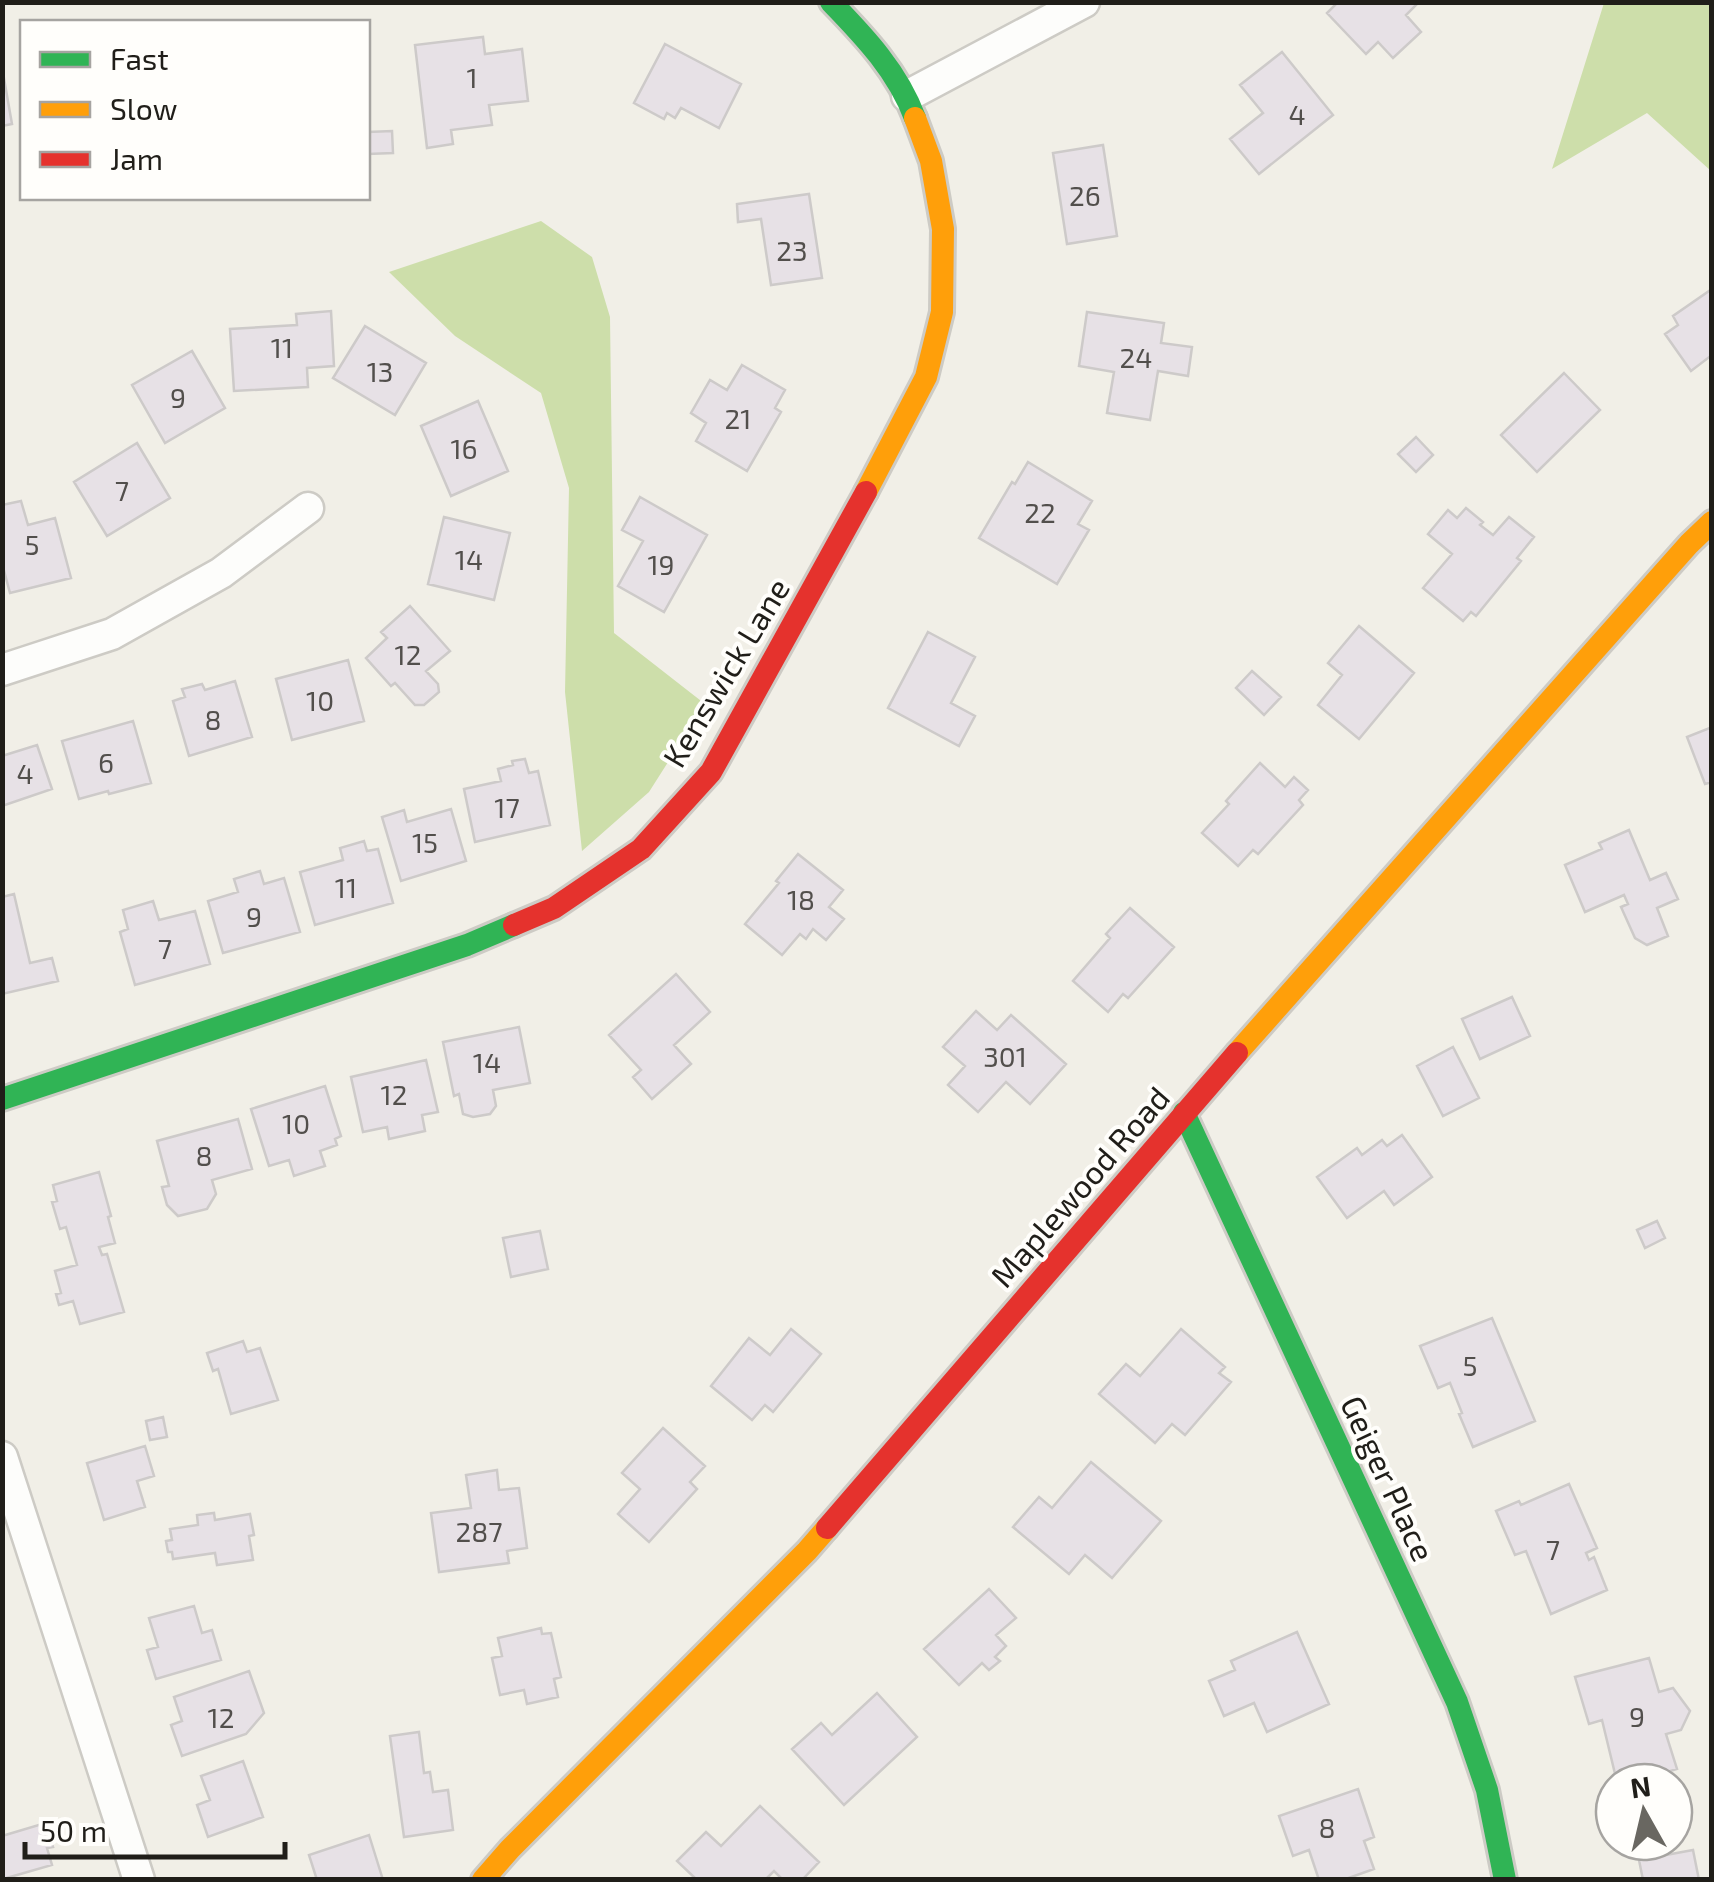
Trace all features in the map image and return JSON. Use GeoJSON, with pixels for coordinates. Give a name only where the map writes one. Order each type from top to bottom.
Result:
{"type":"FeatureCollection","features":[{"type":"Feature","properties":{"kind":"street","name":"Kenswick Lane"},"geometry":{"type":"LineString","coordinates":[[2,1099],[468,945],[554,908],[641,849],[710,772],[926,377],[942,312],[943,228],[931,161],[906,96],[870,42],[831,2]]}},
{"type":"Feature","properties":{"kind":"street"},"geometry":{"type":"LineString","coordinates":[[906,96],[1084,2]]}},
{"type":"Feature","properties":{"kind":"street"},"geometry":{"type":"LineString","coordinates":[[2,670],[112,634],[222,573],[308,508]]}},
{"type":"Feature","properties":{"kind":"street","name":"Maplewood Road"},"geometry":{"type":"LineString","coordinates":[[483,1880],[807,1551],[1184,1113],[1712,522]]}},
{"type":"Feature","properties":{"kind":"street","name":"Geiger Place"},"geometry":{"type":"LineString","coordinates":[[1184,1113],[1457,1702],[1486,1790],[1505,1880]]}},
{"type":"Feature","properties":{"kind":"street"},"geometry":{"type":"LineString","coordinates":[[2,1457],[140,1880]]}},
{"type":"Feature","properties":{"kind":"green space"},"geometry":{"type":"Polygon","coordinates":[[[1604,3],[1711,3],[1711,171],[1647,113],[1552,169],[1604,3]]]}},
{"type":"Feature","properties":{"kind":"green space"},"geometry":{"type":"Polygon","coordinates":[[[541,221],[592,257],[610,317],[614,633],[705,704],[649,792],[582,851],[565,692],[569,488],[541,393],[455,336],[389,272],[541,221]]]}},
{"type":"Feature","properties":{"kind":"building"},"geometry":{"type":"Polygon","coordinates":[[[1338,2],[1419,2],[1406,15],[1421,32],[1393,58],[1378,42],[1366,54],[1327,13],[1338,2]]]}},
{"type":"Feature","properties":{"kind":"building"},"geometry":{"type":"Polygon","coordinates":[[[483,37],[485,54],[522,49],[528,101],[489,105],[492,125],[451,130],[453,144],[427,148],[415,45],[483,37]]]}},
{"type":"Feature","properties":{"kind":"building"},"geometry":{"type":"Polygon","coordinates":[[[665,44],[741,84],[719,128],[681,108],[675,118],[667,113],[664,119],[634,103],[665,44]]]}},
{"type":"Feature","properties":{"kind":"building"},"geometry":{"type":"Polygon","coordinates":[[[1282,52],[1333,115],[1259,174],[1230,139],[1263,113],[1240,85],[1282,52]]]}},
{"type":"Feature","properties":{"kind":"building"},"geometry":{"type":"Polygon","coordinates":[[[2,67],[12,124],[2,126],[2,67]]]}},
{"type":"Feature","properties":{"kind":"building"},"geometry":{"type":"Polygon","coordinates":[[[392,131],[393,153],[370,154],[370,132],[392,131]]]}},
{"type":"Feature","properties":{"kind":"building"},"geometry":{"type":"Polygon","coordinates":[[[1103,145],[1117,236],[1067,244],[1053,153],[1103,145]]]}},
{"type":"Feature","properties":{"kind":"building"},"geometry":{"type":"Polygon","coordinates":[[[809,194],[822,278],[771,285],[761,219],[738,222],[737,204],[809,194]]]}},
{"type":"Feature","properties":{"kind":"building"},"geometry":{"type":"Polygon","coordinates":[[[1712,289],[1712,355],[1691,371],[1665,334],[1678,325],[1673,316],[1712,289]]]}},
{"type":"Feature","properties":{"kind":"building"},"geometry":{"type":"Polygon","coordinates":[[[331,311],[334,366],[307,368],[308,387],[234,391],[230,329],[297,325],[296,314],[331,311]]]}},
{"type":"Feature","properties":{"kind":"building"},"geometry":{"type":"Polygon","coordinates":[[[1087,312],[1164,323],[1161,343],[1192,347],[1188,376],[1158,371],[1150,420],[1107,413],[1114,372],[1079,366],[1087,312]]]}},
{"type":"Feature","properties":{"kind":"building"},"geometry":{"type":"Polygon","coordinates":[[[365,326],[426,363],[395,415],[333,378],[365,326]]]}},
{"type":"Feature","properties":{"kind":"building"},"geometry":{"type":"Polygon","coordinates":[[[192,351],[225,408],[165,443],[132,385],[192,351]]]}},
{"type":"Feature","properties":{"kind":"building"},"geometry":{"type":"Polygon","coordinates":[[[742,365],[785,390],[775,408],[781,412],[747,471],[696,441],[706,423],[691,413],[710,380],[727,390],[742,365]]]}},
{"type":"Feature","properties":{"kind":"building"},"geometry":{"type":"Polygon","coordinates":[[[1564,373],[1600,410],[1537,472],[1501,435],[1564,373]]]}},
{"type":"Feature","properties":{"kind":"building"},"geometry":{"type":"Polygon","coordinates":[[[478,401],[508,471],[451,496],[421,426],[478,401]]]}},
{"type":"Feature","properties":{"kind":"building"},"geometry":{"type":"Polygon","coordinates":[[[1416,437],[1433,455],[1416,472],[1398,454],[1416,437]]]}},
{"type":"Feature","properties":{"kind":"building"},"geometry":{"type":"Polygon","coordinates":[[[137,443],[170,498],[107,536],[74,482],[137,443]]]}},
{"type":"Feature","properties":{"kind":"building"},"geometry":{"type":"Polygon","coordinates":[[[1028,462],[1092,501],[1078,524],[1089,530],[1057,584],[979,538],[1028,462]]]}},
{"type":"Feature","properties":{"kind":"building"},"geometry":{"type":"Polygon","coordinates":[[[640,497],[707,535],[664,612],[618,586],[643,541],[622,530],[640,497]]]}},
{"type":"Feature","properties":{"kind":"building"},"geometry":{"type":"Polygon","coordinates":[[[21,501],[28,525],[55,518],[71,578],[10,593],[2,563],[2,505],[21,501]]]}},
{"type":"Feature","properties":{"kind":"building"},"geometry":{"type":"Polygon","coordinates":[[[1466,508],[1493,535],[1509,517],[1534,537],[1517,558],[1521,561],[1476,616],[1471,612],[1463,621],[1423,588],[1452,554],[1428,534],[1448,510],[1457,518],[1466,508]]]}},
{"type":"Feature","properties":{"kind":"building"},"geometry":{"type":"Polygon","coordinates":[[[444,517],[510,533],[494,600],[428,584],[444,517]]]}},
{"type":"Feature","properties":{"kind":"building"},"geometry":{"type":"Polygon","coordinates":[[[410,606],[450,651],[426,671],[438,684],[439,692],[424,705],[415,705],[395,683],[391,686],[366,658],[387,638],[381,632],[410,606]]]}},
{"type":"Feature","properties":{"kind":"building"},"geometry":{"type":"Polygon","coordinates":[[[1359,626],[1414,673],[1359,739],[1318,705],[1342,675],[1328,663],[1359,626]]]}},
{"type":"Feature","properties":{"kind":"building"},"geometry":{"type":"Polygon","coordinates":[[[928,632],[975,657],[951,703],[975,716],[959,746],[888,708],[928,632]]]}},
{"type":"Feature","properties":{"kind":"building"},"geometry":{"type":"Polygon","coordinates":[[[348,660],[364,721],[292,740],[276,679],[348,660]]]}},
{"type":"Feature","properties":{"kind":"building"},"geometry":{"type":"Polygon","coordinates":[[[1252,671],[1281,697],[1264,715],[1236,688],[1252,671]]]}},
{"type":"Feature","properties":{"kind":"building"},"geometry":{"type":"Polygon","coordinates":[[[235,681],[252,737],[189,756],[173,701],[185,697],[182,689],[202,684],[205,690],[235,681]]]}},
{"type":"Feature","properties":{"kind":"building"},"geometry":{"type":"Polygon","coordinates":[[[133,721],[151,783],[79,799],[62,741],[133,721]]]}},
{"type":"Feature","properties":{"kind":"building"},"geometry":{"type":"Polygon","coordinates":[[[1712,727],[1712,782],[1705,784],[1687,737],[1712,727]]]}},
{"type":"Feature","properties":{"kind":"building"},"geometry":{"type":"Polygon","coordinates":[[[37,745],[52,789],[2,806],[2,756],[37,745]]]}},
{"type":"Feature","properties":{"kind":"building"},"geometry":{"type":"Polygon","coordinates":[[[525,759],[529,773],[538,771],[550,825],[475,842],[464,789],[501,781],[498,769],[525,759]]]}},
{"type":"Feature","properties":{"kind":"building"},"geometry":{"type":"Polygon","coordinates":[[[1260,763],[1285,787],[1294,777],[1308,790],[1299,800],[1303,805],[1258,854],[1253,850],[1238,866],[1202,833],[1260,763]]]}},
{"type":"Feature","properties":{"kind":"building"},"geometry":{"type":"Polygon","coordinates":[[[451,809],[466,861],[401,881],[382,817],[404,810],[407,822],[451,809]]]}},
{"type":"Feature","properties":{"kind":"building"},"geometry":{"type":"Polygon","coordinates":[[[1629,830],[1650,880],[1666,873],[1678,899],[1657,908],[1668,936],[1647,945],[1635,938],[1621,907],[1628,904],[1624,895],[1585,912],[1565,865],[1602,849],[1599,843],[1629,830]]]}},
{"type":"Feature","properties":{"kind":"building"},"geometry":{"type":"Polygon","coordinates":[[[364,841],[367,851],[378,849],[393,903],[315,925],[300,872],[343,860],[340,848],[364,841]]]}},
{"type":"Feature","properties":{"kind":"building"},"geometry":{"type":"Polygon","coordinates":[[[798,854],[843,890],[829,907],[844,919],[826,940],[813,929],[806,939],[800,934],[782,955],[745,924],[798,854]]]}},
{"type":"Feature","properties":{"kind":"building"},"geometry":{"type":"Polygon","coordinates":[[[260,871],[264,884],[284,878],[300,932],[223,953],[208,901],[238,892],[234,879],[260,871]]]}},
{"type":"Feature","properties":{"kind":"building"},"geometry":{"type":"Polygon","coordinates":[[[14,894],[30,963],[52,958],[58,981],[2,994],[2,897],[14,894]]]}},
{"type":"Feature","properties":{"kind":"building"},"geometry":{"type":"Polygon","coordinates":[[[153,901],[159,920],[195,911],[210,964],[135,985],[120,932],[128,929],[123,910],[153,901]]]}},
{"type":"Feature","properties":{"kind":"building"},"geometry":{"type":"Polygon","coordinates":[[[1130,908],[1174,947],[1128,998],[1123,994],[1108,1012],[1073,981],[1130,908]]]}},
{"type":"Feature","properties":{"kind":"building"},"geometry":{"type":"Polygon","coordinates":[[[676,974],[710,1012],[674,1045],[691,1064],[652,1099],[633,1077],[641,1070],[609,1035],[676,974]]]}},
{"type":"Feature","properties":{"kind":"building"},"geometry":{"type":"Polygon","coordinates":[[[1512,997],[1530,1036],[1480,1059],[1462,1019],[1512,997]]]}},
{"type":"Feature","properties":{"kind":"building"},"geometry":{"type":"Polygon","coordinates":[[[976,1011],[997,1030],[1011,1015],[1066,1064],[1030,1104],[1006,1082],[978,1112],[948,1085],[965,1066],[943,1047],[976,1011]]]}},
{"type":"Feature","properties":{"kind":"building"},"geometry":{"type":"Polygon","coordinates":[[[519,1027],[530,1083],[493,1090],[496,1106],[490,1114],[463,1114],[459,1094],[454,1096],[443,1042],[519,1027]]]}},
{"type":"Feature","properties":{"kind":"building"},"geometry":{"type":"Polygon","coordinates":[[[1453,1047],[1479,1098],[1443,1116],[1417,1066],[1453,1047]]]}},
{"type":"Feature","properties":{"kind":"building"},"geometry":{"type":"Polygon","coordinates":[[[426,1060],[438,1112],[422,1115],[425,1131],[389,1139],[387,1127],[363,1132],[351,1077],[426,1060]]]}},
{"type":"Feature","properties":{"kind":"building"},"geometry":{"type":"Polygon","coordinates":[[[325,1086],[341,1136],[335,1139],[337,1145],[320,1151],[325,1166],[294,1176],[289,1160],[269,1166],[251,1109],[325,1086]]]}},
{"type":"Feature","properties":{"kind":"building"},"geometry":{"type":"Polygon","coordinates":[[[238,1119],[252,1169],[212,1180],[216,1194],[207,1209],[178,1216],[167,1205],[162,1187],[169,1186],[157,1141],[238,1119]]]}},
{"type":"Feature","properties":{"kind":"building"},"geometry":{"type":"Polygon","coordinates":[[[1402,1135],[1432,1177],[1394,1205],[1384,1191],[1347,1218],[1317,1177],[1357,1148],[1362,1155],[1382,1140],[1387,1146],[1402,1135]]]}},
{"type":"Feature","properties":{"kind":"building"},"geometry":{"type":"Polygon","coordinates":[[[99,1172],[115,1243],[99,1247],[102,1255],[107,1254],[124,1312],[80,1324],[73,1301],[59,1305],[56,1294],[61,1293],[55,1271],[77,1265],[66,1227],[60,1229],[52,1202],[57,1201],[53,1185],[99,1172]]]}},
{"type":"Feature","properties":{"kind":"building"},"geometry":{"type":"Polygon","coordinates":[[[1657,1221],[1665,1238],[1645,1248],[1637,1230],[1657,1221]]]}},
{"type":"Feature","properties":{"kind":"building"},"geometry":{"type":"Polygon","coordinates":[[[540,1231],[548,1269],[511,1277],[503,1238],[540,1231]]]}},
{"type":"Feature","properties":{"kind":"building"},"geometry":{"type":"Polygon","coordinates":[[[1492,1318],[1535,1421],[1473,1447],[1450,1383],[1438,1388],[1420,1346],[1492,1318]]]}},
{"type":"Feature","properties":{"kind":"building"},"geometry":{"type":"Polygon","coordinates":[[[791,1329],[821,1354],[773,1412],[765,1405],[752,1420],[711,1386],[749,1338],[770,1355],[791,1329]]]}},
{"type":"Feature","properties":{"kind":"building"},"geometry":{"type":"Polygon","coordinates":[[[1181,1329],[1225,1367],[1219,1373],[1231,1382],[1185,1435],[1172,1424],[1155,1443],[1099,1394],[1126,1364],[1140,1376],[1181,1329]]]}},
{"type":"Feature","properties":{"kind":"building"},"geometry":{"type":"Polygon","coordinates":[[[243,1341],[247,1352],[260,1348],[278,1400],[231,1414],[218,1369],[213,1371],[207,1353],[243,1341]]]}},
{"type":"Feature","properties":{"kind":"building"},"geometry":{"type":"Polygon","coordinates":[[[163,1417],[167,1437],[150,1440],[146,1421],[163,1417]]]}},
{"type":"Feature","properties":{"kind":"building"},"geometry":{"type":"Polygon","coordinates":[[[663,1428],[705,1466],[690,1482],[697,1489],[649,1542],[618,1514],[640,1489],[622,1473],[663,1428]]]}},
{"type":"Feature","properties":{"kind":"building"},"geometry":{"type":"Polygon","coordinates":[[[145,1446],[154,1476],[137,1481],[145,1507],[104,1520],[87,1463],[145,1446]]]}},
{"type":"Feature","properties":{"kind":"building"},"geometry":{"type":"Polygon","coordinates":[[[1091,1462],[1161,1521],[1112,1578],[1085,1555],[1069,1574],[1013,1527],[1039,1497],[1052,1508],[1091,1462]]]}},
{"type":"Feature","properties":{"kind":"building"},"geometry":{"type":"Polygon","coordinates":[[[497,1470],[499,1490],[519,1488],[527,1548],[507,1551],[509,1563],[439,1572],[431,1513],[471,1508],[466,1475],[497,1470]]]}},
{"type":"Feature","properties":{"kind":"building"},"geometry":{"type":"Polygon","coordinates":[[[1569,1484],[1597,1548],[1586,1553],[1589,1560],[1594,1557],[1607,1590],[1551,1614],[1526,1551],[1515,1555],[1496,1511],[1519,1501],[1521,1505],[1569,1484]]]}},
{"type":"Feature","properties":{"kind":"building"},"geometry":{"type":"Polygon","coordinates":[[[214,1513],[215,1520],[250,1514],[253,1560],[217,1565],[215,1553],[173,1559],[166,1541],[172,1540],[170,1529],[198,1525],[197,1515],[214,1513]]]}},
{"type":"Feature","properties":{"kind":"building"},"geometry":{"type":"Polygon","coordinates":[[[989,1589],[1016,1618],[996,1635],[1006,1646],[995,1657],[1000,1661],[989,1670],[982,1663],[959,1685],[924,1649],[989,1589]]]}},
{"type":"Feature","properties":{"kind":"building"},"geometry":{"type":"Polygon","coordinates":[[[194,1606],[202,1633],[212,1630],[221,1660],[156,1679],[147,1650],[158,1647],[149,1618],[194,1606]]]}},
{"type":"Feature","properties":{"kind":"building"},"geometry":{"type":"Polygon","coordinates":[[[541,1628],[542,1634],[551,1633],[561,1677],[554,1679],[558,1697],[527,1704],[524,1690],[500,1695],[492,1658],[502,1656],[498,1638],[541,1628]]]}},
{"type":"Feature","properties":{"kind":"building"},"geometry":{"type":"Polygon","coordinates":[[[1297,1632],[1329,1704],[1267,1732],[1254,1703],[1224,1716],[1209,1681],[1235,1670],[1231,1661],[1297,1632]]]}},
{"type":"Feature","properties":{"kind":"building"},"geometry":{"type":"Polygon","coordinates":[[[1649,1658],[1659,1692],[1673,1688],[1690,1711],[1681,1730],[1666,1734],[1675,1762],[1612,1762],[1602,1720],[1589,1724],[1575,1677],[1649,1658]]]}},
{"type":"Feature","properties":{"kind":"building"},"geometry":{"type":"Polygon","coordinates":[[[249,1671],[264,1713],[246,1734],[182,1756],[171,1725],[182,1721],[174,1697],[249,1671]]]}},
{"type":"Feature","properties":{"kind":"building"},"geometry":{"type":"Polygon","coordinates":[[[877,1693],[917,1737],[844,1805],[792,1749],[821,1723],[832,1735],[877,1693]]]}},
{"type":"Feature","properties":{"kind":"building"},"geometry":{"type":"Polygon","coordinates":[[[419,1732],[424,1773],[430,1772],[433,1792],[448,1790],[453,1830],[404,1837],[390,1736],[419,1732]]]}},
{"type":"Feature","properties":{"kind":"building"},"geometry":{"type":"Polygon","coordinates":[[[243,1761],[263,1817],[208,1837],[197,1805],[210,1800],[201,1776],[243,1761]]]}},
{"type":"Feature","properties":{"kind":"building"},"geometry":{"type":"Polygon","coordinates":[[[1358,1789],[1374,1837],[1364,1841],[1374,1869],[1343,1880],[1319,1880],[1309,1850],[1293,1856],[1279,1816],[1358,1789]]]}},
{"type":"Feature","properties":{"kind":"building"},"geometry":{"type":"Polygon","coordinates":[[[760,1806],[819,1862],[802,1880],[783,1880],[774,1871],[765,1880],[697,1880],[677,1861],[706,1832],[721,1846],[760,1806]]]}},
{"type":"Feature","properties":{"kind":"building"},"geometry":{"type":"Polygon","coordinates":[[[42,1824],[46,1840],[50,1838],[53,1847],[47,1848],[52,1865],[3,1879],[2,1836],[42,1824]]]}},
{"type":"Feature","properties":{"kind":"building"},"geometry":{"type":"Polygon","coordinates":[[[369,1835],[383,1880],[317,1880],[309,1855],[369,1835]]]}},
{"type":"Feature","properties":{"kind":"building"},"geometry":{"type":"Polygon","coordinates":[[[1694,1855],[1699,1880],[1643,1880],[1639,1862],[1694,1862],[1694,1855]]]}},
{"type":"Feature","properties":{"kind":"traffic: fast"},"geometry":{"type":"LineString","coordinates":[[831,2],[890,70],[915,118]]}},
{"type":"Feature","properties":{"kind":"traffic: fast"},"geometry":{"type":"LineString","coordinates":[[2,1099],[467,945],[514,925]]}},
{"type":"Feature","properties":{"kind":"traffic: fast"},"geometry":{"type":"LineString","coordinates":[[1184,1113],[1457,1702],[1487,1790],[1505,1880]]}},
{"type":"Feature","properties":{"kind":"traffic: slow"},"geometry":{"type":"LineString","coordinates":[[866,492],[926,377],[942,312],[943,229],[931,161],[915,118]]}},
{"type":"Feature","properties":{"kind":"traffic: slow"},"geometry":{"type":"LineString","coordinates":[[1237,1053],[1712,522]]}},
{"type":"Feature","properties":{"kind":"traffic: slow"},"geometry":{"type":"LineString","coordinates":[[483,1880],[827,1528]]}},
{"type":"Feature","properties":{"kind":"traffic: jam"},"geometry":{"type":"LineString","coordinates":[[514,925],[554,908],[641,849],[711,772],[866,492]]}},
{"type":"Feature","properties":{"kind":"traffic: jam"},"geometry":{"type":"LineString","coordinates":[[827,1528],[1237,1053]]}}]}
